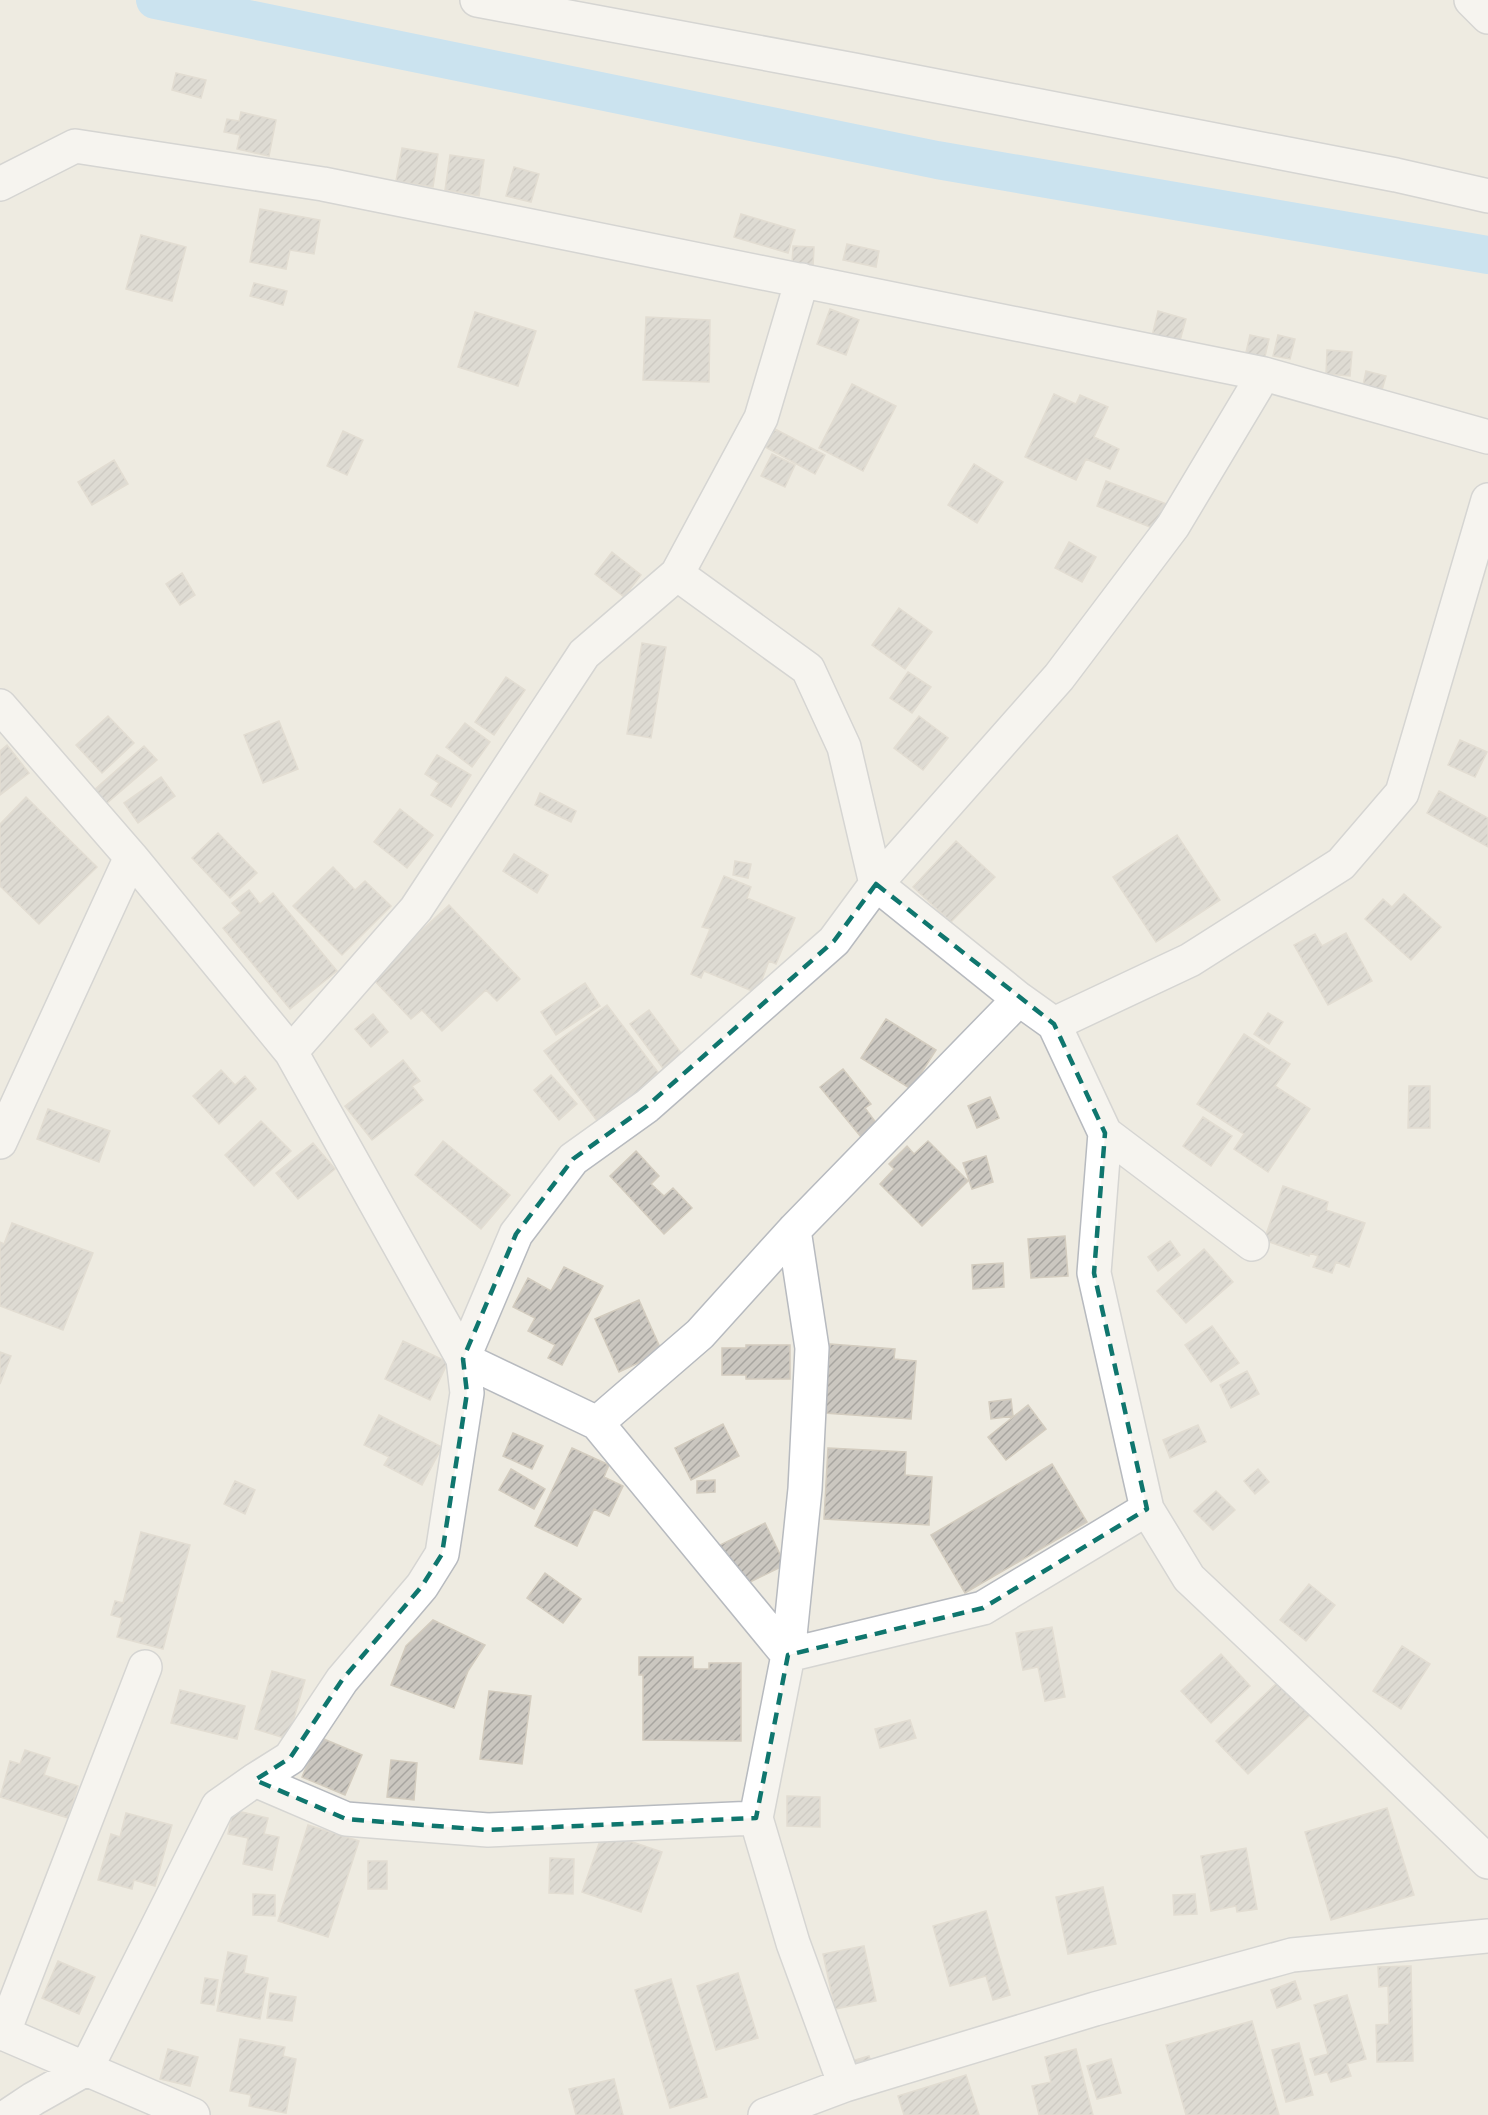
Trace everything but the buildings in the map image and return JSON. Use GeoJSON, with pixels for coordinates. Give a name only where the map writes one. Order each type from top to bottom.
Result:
{"type":"FeatureCollection","features":[{"type":"Feature","properties":{"kind":"street"},"geometry":{"type":"LineString","coordinates":[[477,0],[1349,166],[1488,196]]}},
{"type":"Feature","properties":{"kind":"street"},"geometry":{"type":"LineString","coordinates":[[1471,0],[1488,17]]}},
{"type":"Feature","properties":{"kind":"street"},"geometry":{"type":"LineString","coordinates":[[0,184],[75,146],[323,184],[1264,374],[1488,437]]}},
{"type":"Feature","properties":{"kind":"street"},"geometry":{"type":"LineString","coordinates":[[291,1052],[416,909],[584,654],[676,574],[761,418],[802,280]]}},
{"type":"Feature","properties":{"kind":"street"},"geometry":{"type":"LineString","coordinates":[[463,1359],[516,1234],[573,1159],[647,1107],[834,941],[876,884],[1066,667],[1173,526],[1264,374]]}},
{"type":"Feature","properties":{"kind":"street"},"geometry":{"type":"LineString","coordinates":[[1053,1024],[1190,960],[1341,864],[1402,793],[1488,500]]}},
{"type":"Feature","properties":{"kind":"street"},"geometry":{"type":"LineString","coordinates":[[676,574],[808,669],[844,747],[876,884],[1053,1024],[1105,1133],[1252,1244]]}},
{"type":"Feature","properties":{"kind":"street"},"geometry":{"type":"LineString","coordinates":[[0,706],[131,857],[291,1052],[463,1359],[467,1393],[442,1554],[422,1586],[342,1680],[290,1758],[218,1806],[87,2069],[9,2115]]}},
{"type":"Feature","properties":{"kind":"street"},"geometry":{"type":"LineString","coordinates":[[0,1142],[131,857]]}},
{"type":"Feature","properties":{"kind":"street"},"geometry":{"type":"LineString","coordinates":[[597,1423],[700,1334],[794,1230],[1019,999]]}},
{"type":"Feature","properties":{"kind":"street"},"geometry":{"type":"LineString","coordinates":[[1105,1133],[1094,1273],[1147,1509],[1189,1578],[1488,1862]]}},
{"type":"Feature","properties":{"kind":"street"},"geometry":{"type":"LineString","coordinates":[[794,1230],[812,1348],[805,1489],[788,1655],[756,1818],[793,1943],[845,2085]]}},
{"type":"Feature","properties":{"kind":"street"},"geometry":{"type":"LineString","coordinates":[[463,1359],[597,1423],[788,1655]]}},
{"type":"Feature","properties":{"kind":"street"},"geometry":{"type":"LineString","coordinates":[[788,1655],[983,1608],[1147,1509]]}},
{"type":"Feature","properties":{"kind":"street"},"geometry":{"type":"LineString","coordinates":[[145,1667],[1,2033],[193,2115]]}},
{"type":"Feature","properties":{"kind":"street"},"geometry":{"type":"LineString","coordinates":[[255,1780],[346,1819],[488,1830],[756,1818]]}},
{"type":"Feature","properties":{"kind":"street"},"geometry":{"type":"LineString","coordinates":[[765,2115],[845,2085],[1095,2009],[1292,1955],[1488,1936]]}},
{"type":"Feature","properties":{"kind":"highlighted area"},"geometry":{"type":"Polygon","coordinates":[[[876,884],[1054,1024],[1105,1133],[1094,1273],[1147,1509],[983,1608],[788,1655],[756,1818],[488,1830],[346,1819],[255,1780],[290,1758],[342,1680],[422,1586],[442,1554],[467,1393],[463,1359],[516,1234],[573,1159],[647,1106],[834,941],[876,884]]]}},
{"type":"Feature","properties":{"kind":"waterway"},"geometry":{"type":"LineString","coordinates":[[155,0],[937,160],[1488,255]]}}]}
